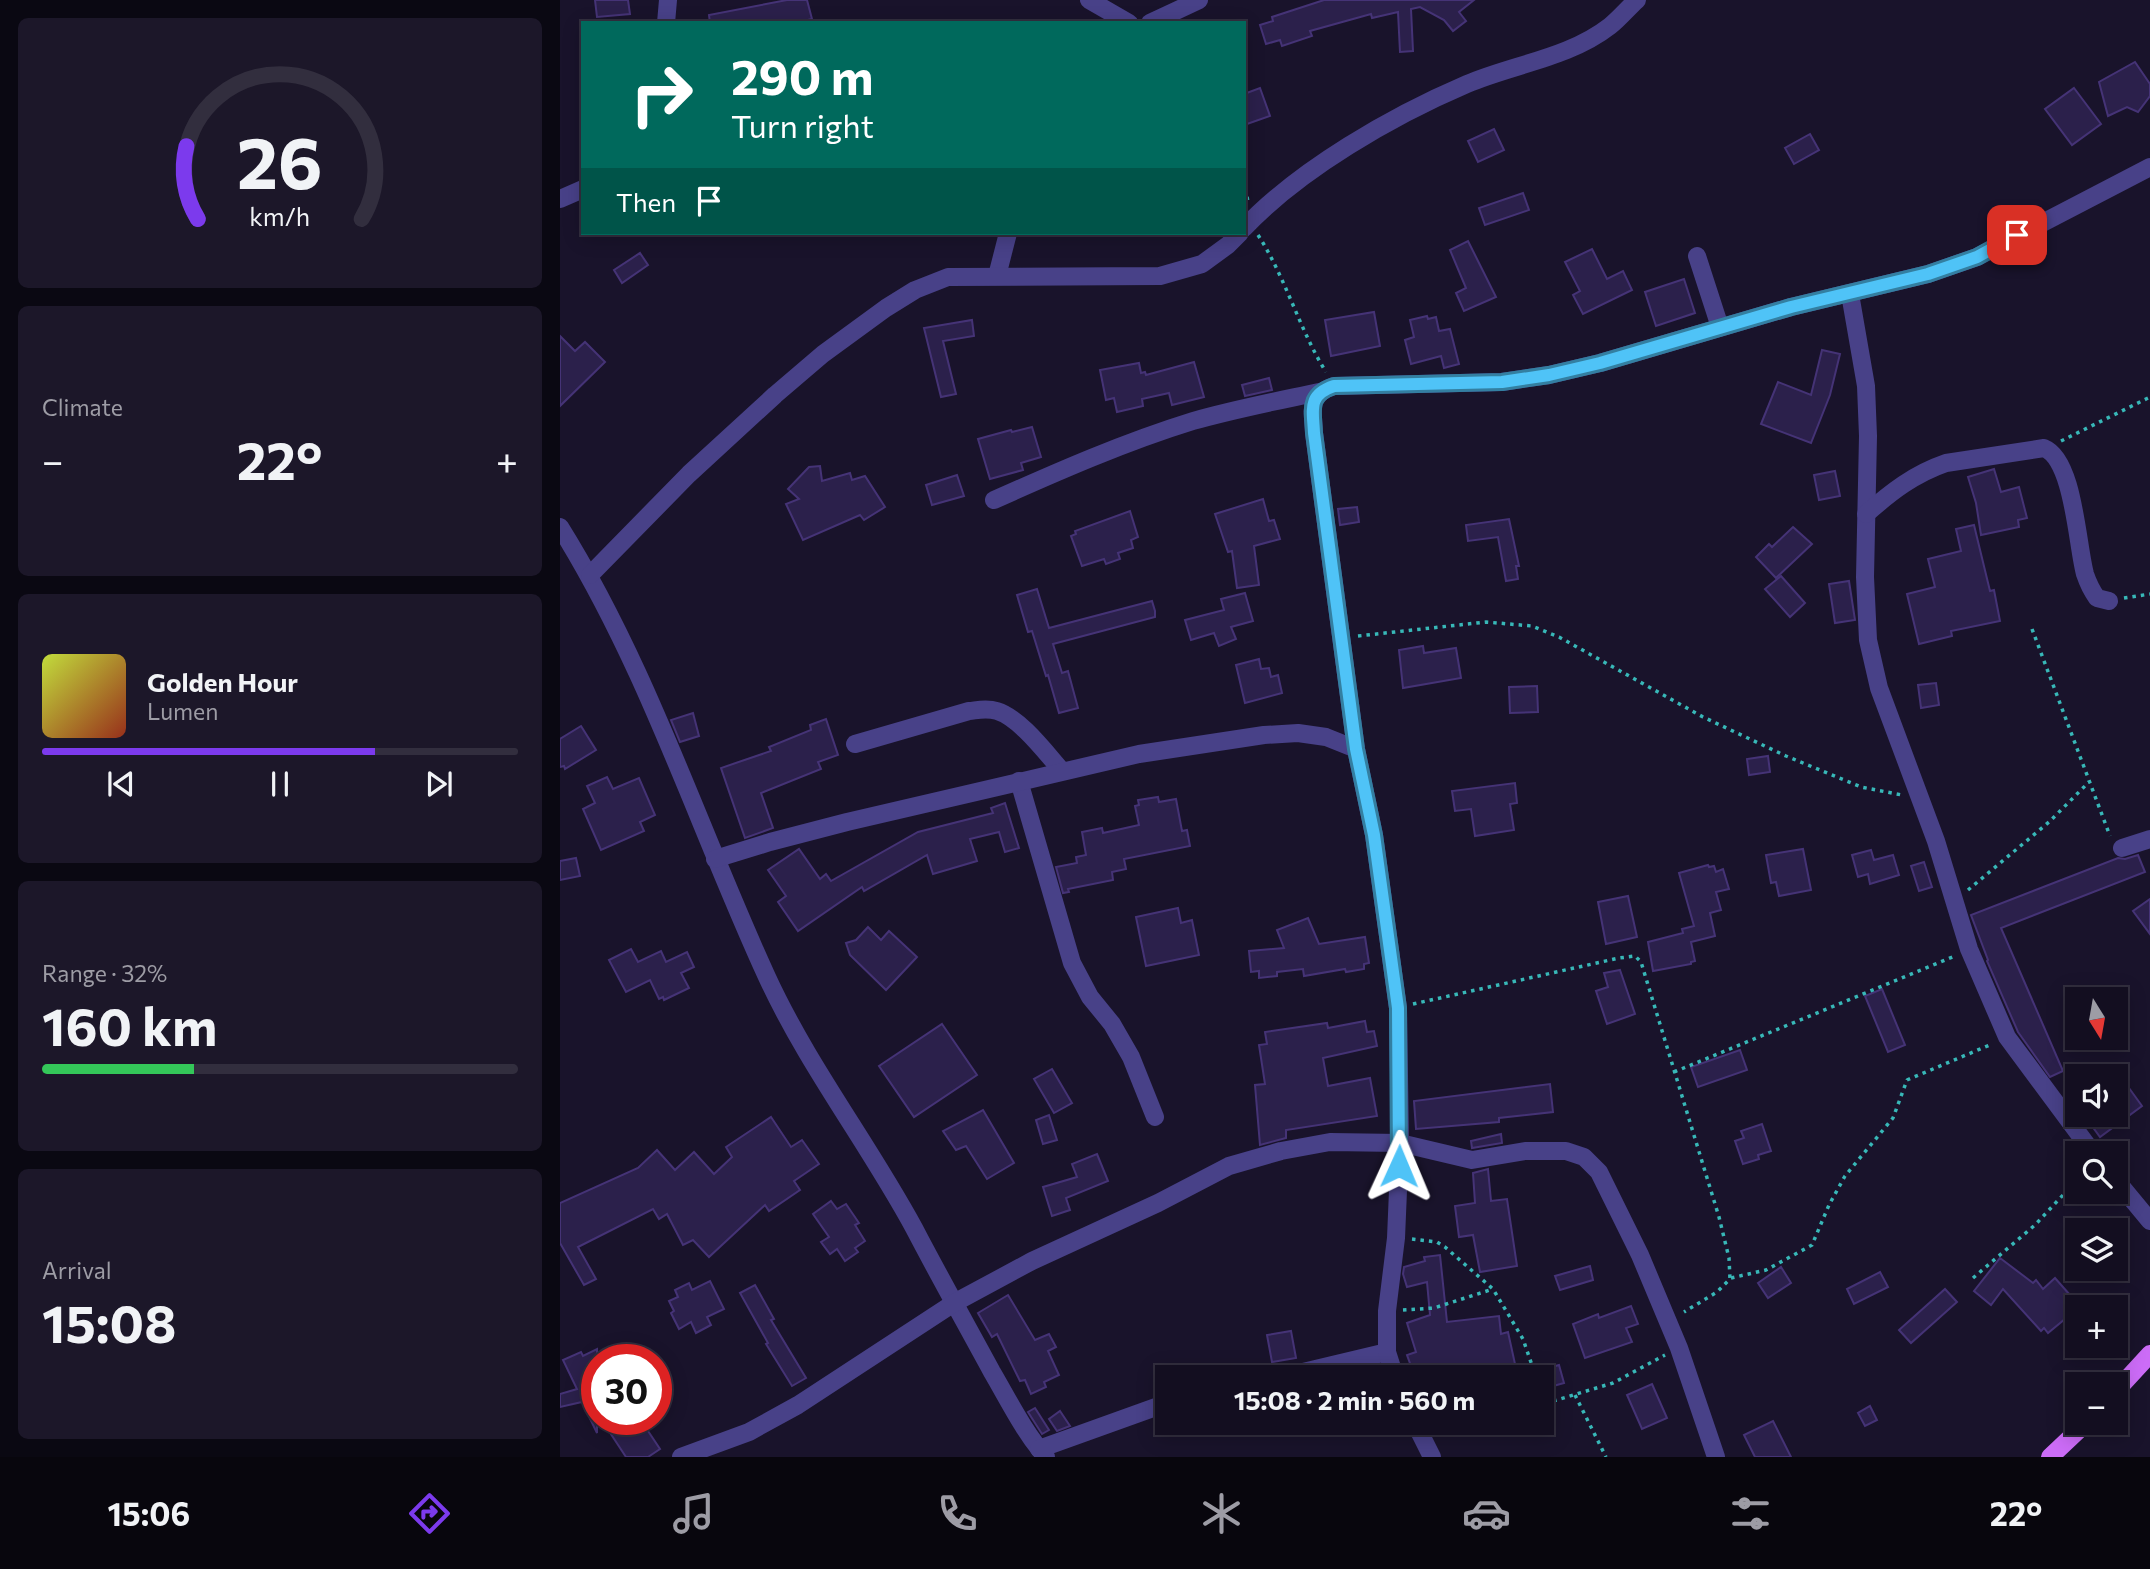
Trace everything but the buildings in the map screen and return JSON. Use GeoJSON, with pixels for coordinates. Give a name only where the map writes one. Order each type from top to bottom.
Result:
{"type":"FeatureCollection","features":[{"type":"Feature","properties":{"kind":"main road"},"geometry":{"type":"LineString","coordinates":[[2128,1378],[2150,1354]]}},
{"type":"Feature","properties":{"kind":"main road"},"geometry":{"type":"LineString","coordinates":[[2050,1457],[2073,1435]]}},
{"type":"Feature","properties":{"kind":"street"},"geometry":{"type":"LineString","coordinates":[[666,21],[668,0]]}},
{"type":"Feature","properties":{"kind":"street"},"geometry":{"type":"LineString","coordinates":[[1089,0],[1126,21]]}},
{"type":"Feature","properties":{"kind":"street"},"geometry":{"type":"LineString","coordinates":[[1154,21],[1199,0]]}},
{"type":"Feature","properties":{"kind":"street"},"geometry":{"type":"LineString","coordinates":[[1246,227],[1280,195],[1351,144],[1468,84],[1563,52],[1609,26],[1637,0]]}},
{"type":"Feature","properties":{"kind":"street"},"geometry":{"type":"LineString","coordinates":[[994,500],[1048,475],[1192,421],[1250,406],[1326,389],[1502,382],[1549,375],[1600,363],[1791,307],[1928,274],[1977,257],[2150,167]]}},
{"type":"Feature","properties":{"kind":"street"},"geometry":{"type":"LineString","coordinates":[[560,199],[581,189]]}},
{"type":"Feature","properties":{"kind":"street"},"geometry":{"type":"LineString","coordinates":[[997,276],[1007,235]]}},
{"type":"Feature","properties":{"kind":"street"},"geometry":{"type":"LineString","coordinates":[[590,575],[737,428],[823,354],[886,307],[915,290],[948,277],[1160,275],[1202,264],[1238,235]]}},
{"type":"Feature","properties":{"kind":"street"},"geometry":{"type":"LineString","coordinates":[[1697,256],[1720,327]]}},
{"type":"Feature","properties":{"kind":"street"},"geometry":{"type":"LineString","coordinates":[[1850,294],[1866,386],[1868,436],[1865,577],[1868,640],[1879,688],[1936,841],[1969,949],[2007,1037],[2084,1141]]}},
{"type":"Feature","properties":{"kind":"street"},"geometry":{"type":"LineString","coordinates":[[1326,389],[1314,399],[1314,433],[1356,749],[1374,835],[1398,1008],[1400,1143],[1396,1238],[1387,1311],[1387,1352],[1391,1365]]}},
{"type":"Feature","properties":{"kind":"street"},"geometry":{"type":"LineString","coordinates":[[1866,514],[1894,489],[1931,468],[1946,463],[2044,448],[2053,453],[2071,494],[2086,576],[2098,598],[2109,601]]}},
{"type":"Feature","properties":{"kind":"street"},"geometry":{"type":"LineString","coordinates":[[560,527],[590,575],[658,716],[715,859],[769,982],[805,1048],[898,1199],[954,1303],[1042,1453],[1155,1408]]}},
{"type":"Feature","properties":{"kind":"street"},"geometry":{"type":"LineString","coordinates":[[855,744],[969,711],[986,709],[999,711],[1014,721],[1062,771]]}},
{"type":"Feature","properties":{"kind":"street"},"geometry":{"type":"LineString","coordinates":[[715,859],[783,838],[1139,754],[1264,735],[1298,733],[1326,737],[1356,749]]}},
{"type":"Feature","properties":{"kind":"street"},"geometry":{"type":"LineString","coordinates":[[1019,781],[1072,963],[1090,998],[1111,1024],[1130,1057],[1155,1117]]}},
{"type":"Feature","properties":{"kind":"street"},"geometry":{"type":"LineString","coordinates":[[2122,848],[2150,839]]}},
{"type":"Feature","properties":{"kind":"street"},"geometry":{"type":"LineString","coordinates":[[681,1457],[750,1432],[799,1405],[954,1303],[1032,1261],[1158,1203],[1229,1166],[1281,1151],[1330,1142],[1400,1143],[1472,1160],[1525,1151],[1566,1151],[1584,1157],[1599,1172],[1640,1255],[1679,1348],[1716,1457]]}},
{"type":"Feature","properties":{"kind":"street"},"geometry":{"type":"LineString","coordinates":[[2128,1194],[2150,1221]]}},
{"type":"Feature","properties":{"kind":"street"},"geometry":{"type":"LineString","coordinates":[[1332,1365],[1387,1352]]}},
{"type":"Feature","properties":{"kind":"street"},"geometry":{"type":"LineString","coordinates":[[1421,1435],[1432,1457]]}},
{"type":"Feature","properties":{"kind":"path"},"geometry":{"type":"LineString","coordinates":[[1246,229],[1282,275],[1319,362],[1326,389]]}},
{"type":"Feature","properties":{"kind":"path"},"geometry":{"type":"LineString","coordinates":[[2044,448],[2105,421],[2150,397]]}},
{"type":"Feature","properties":{"kind":"path"},"geometry":{"type":"LineString","coordinates":[[2109,601],[2150,594]]}},
{"type":"Feature","properties":{"kind":"path"},"geometry":{"type":"LineString","coordinates":[[1342,638],[1486,622],[1531,626],[1559,636],[1703,717],[1786,756],[1861,787],[1918,798]]}},
{"type":"Feature","properties":{"kind":"path"},"geometry":{"type":"LineString","coordinates":[[2032,629],[2112,842],[2116,847],[2122,848]]}},
{"type":"Feature","properties":{"kind":"path"},"geometry":{"type":"LineString","coordinates":[[1953,902],[2041,829],[2089,782]]}},
{"type":"Feature","properties":{"kind":"path"},"geometry":{"type":"LineString","coordinates":[[1674,1072],[1969,949]]}},
{"type":"Feature","properties":{"kind":"path"},"geometry":{"type":"LineString","coordinates":[[1398,1008],[1635,956],[1641,962],[1719,1217],[1729,1258],[1730,1279]]}},
{"type":"Feature","properties":{"kind":"path"},"geometry":{"type":"LineString","coordinates":[[1668,1322],[1717,1292],[1730,1279],[1766,1270],[1812,1245],[1845,1176],[1893,1118],[1908,1080],[2007,1037]]}},
{"type":"Feature","properties":{"kind":"path"},"geometry":{"type":"LineString","coordinates":[[1973,1278],[2035,1226],[2065,1193]]}},
{"type":"Feature","properties":{"kind":"path"},"geometry":{"type":"LineString","coordinates":[[1396,1238],[1437,1242],[1493,1289],[1523,1339],[1532,1365]]}},
{"type":"Feature","properties":{"kind":"path"},"geometry":{"type":"LineString","coordinates":[[1387,1311],[1434,1308],[1493,1289]]}},
{"type":"Feature","properties":{"kind":"path"},"geometry":{"type":"LineString","coordinates":[[1554,1401],[1613,1383],[1679,1348]]}},
{"type":"Feature","properties":{"kind":"path"},"geometry":{"type":"LineString","coordinates":[[1576,1395],[1605,1457]]}},
{"type":"Feature","properties":{"kind":"route"},"geometry":{"type":"LineString","coordinates":[[1399,1166],[1398,1008],[1374,835],[1356,749],[1324,490],[1314,433],[1314,399],[1319,392],[1334,386],[1502,382],[1549,375],[1600,363],[1791,307],[1928,274],[1977,257],[2017,235]]}}]}
